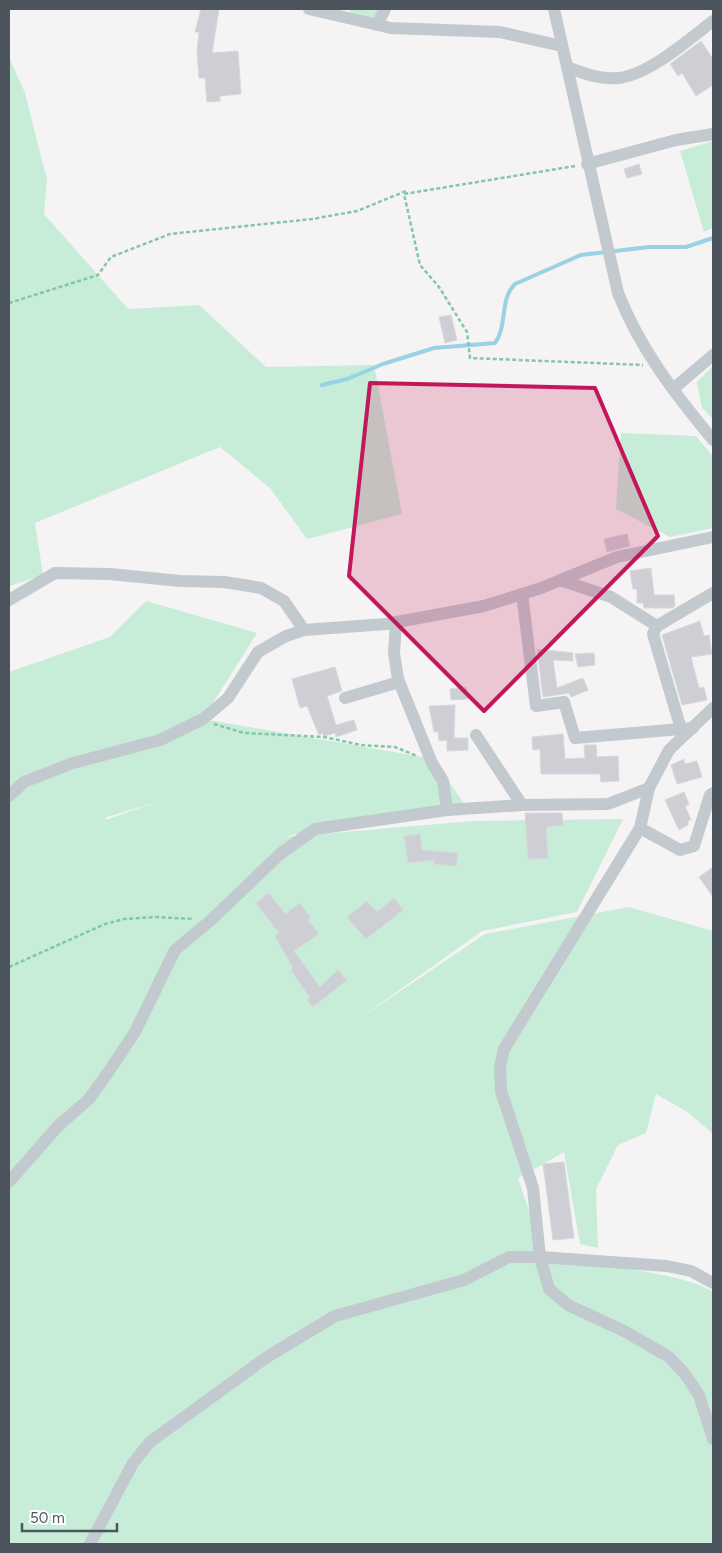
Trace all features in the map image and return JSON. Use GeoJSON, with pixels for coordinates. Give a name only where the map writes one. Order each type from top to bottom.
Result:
{"type":"FeatureCollection","features":[{"type":"Feature","properties":{"kind":"street"},"geometry":{"type":"LineString","coordinates":[[309,9],[352,14],[377,25],[391,28],[500,32],[562,46]]}},
{"type":"Feature","properties":{"kind":"street"},"geometry":{"type":"LineString","coordinates":[[377,25],[385,9]]}},
{"type":"Feature","properties":{"kind":"street"},"geometry":{"type":"LineString","coordinates":[[554,9],[587,164],[618,293],[627,317],[654,365],[713,440]]}},
{"type":"Feature","properties":{"kind":"street"},"geometry":{"type":"LineString","coordinates":[[567,67],[601,78],[620,78],[647,67],[713,21]]}},
{"type":"Feature","properties":{"kind":"street"},"geometry":{"type":"LineString","coordinates":[[587,164],[676,140],[713,134]]}},
{"type":"Feature","properties":{"kind":"street"},"geometry":{"type":"LineString","coordinates":[[673,389],[713,355]]}},
{"type":"Feature","properties":{"kind":"street"},"geometry":{"type":"LineString","coordinates":[[9,796],[24,782],[73,763],[160,740],[203,719],[228,698],[258,652],[286,636],[304,630],[396,622],[484,606],[560,580],[617,557],[713,537]]}},
{"type":"Feature","properties":{"kind":"street"},"geometry":{"type":"LineString","coordinates":[[9,600],[55,573],[110,574],[180,581],[224,582],[261,588],[284,601],[304,630]]}},
{"type":"Feature","properties":{"kind":"street"},"geometry":{"type":"LineString","coordinates":[[560,580],[611,597],[657,626]]}},
{"type":"Feature","properties":{"kind":"street"},"geometry":{"type":"LineString","coordinates":[[687,728],[653,634],[657,626],[713,593]]}},
{"type":"Feature","properties":{"kind":"street"},"geometry":{"type":"LineString","coordinates":[[522,594],[536,706],[564,702],[575,738],[687,728]]}},
{"type":"Feature","properties":{"kind":"street"},"geometry":{"type":"LineString","coordinates":[[396,622],[394,653],[399,682],[432,763],[443,781],[447,810]]}},
{"type":"Feature","properties":{"kind":"street"},"geometry":{"type":"LineString","coordinates":[[345,698],[399,682]]}},
{"type":"Feature","properties":{"kind":"street"},"geometry":{"type":"LineString","coordinates":[[711,713],[687,728],[668,750],[649,788],[640,828],[504,1049],[500,1067],[501,1091],[533,1188],[540,1257],[549,1289],[568,1305],[624,1331],[670,1357],[699,1394],[713,1439]]}},
{"type":"Feature","properties":{"kind":"street"},"geometry":{"type":"LineString","coordinates":[[476,735],[522,805]]}},
{"type":"Feature","properties":{"kind":"street"},"geometry":{"type":"LineString","coordinates":[[9,1182],[59,1125],[89,1099],[135,1032],[175,950],[210,921],[280,854],[315,829],[447,810],[522,805],[608,804],[649,788]]}},
{"type":"Feature","properties":{"kind":"street"},"geometry":{"type":"LineString","coordinates":[[640,828],[680,850],[694,846],[710,796],[713,793]]}},
{"type":"Feature","properties":{"kind":"street"},"geometry":{"type":"LineString","coordinates":[[90,1544],[124,1479],[150,1442],[267,1357],[334,1316],[464,1280],[509,1257],[540,1257],[667,1266],[691,1271],[713,1283]]}},
{"type":"Feature","properties":{"kind":"path"},"geometry":{"type":"LineString","coordinates":[[587,164],[404,194],[420,265],[439,287],[468,332],[470,358],[654,365]]}},
{"type":"Feature","properties":{"kind":"path"},"geometry":{"type":"LineString","coordinates":[[9,303],[98,274],[112,257],[170,234],[312,219],[357,210],[406,191]]}},
{"type":"Feature","properties":{"kind":"path"},"geometry":{"type":"LineString","coordinates":[[203,719],[244,733],[324,737],[361,745],[394,747],[432,763]]}},
{"type":"Feature","properties":{"kind":"path"},"geometry":{"type":"LineString","coordinates":[[9,967],[46,952],[80,933],[124,919],[175,916],[210,921]]}},
{"type":"Feature","properties":{"kind":"highlighted area"},"geometry":{"type":"Polygon","coordinates":[[[370,383],[595,388],[658,536],[484,711],[349,576],[370,383]]]}},
{"type":"Feature","properties":{"kind":"green space"},"geometry":{"type":"Polygon","coordinates":[[[349,9],[383,9],[377,25],[355,19],[349,9]]]}},
{"type":"Feature","properties":{"kind":"green space"},"geometry":{"type":"Polygon","coordinates":[[[9,57],[25,93],[47,180],[44,214],[128,309],[199,305],[266,367],[374,365],[402,514],[307,539],[270,488],[220,447],[35,523],[43,575],[9,586],[9,57]]]}},
{"type":"Feature","properties":{"kind":"green space"},"geometry":{"type":"Polygon","coordinates":[[[713,141],[713,228],[704,232],[680,151],[713,141]]]}},
{"type":"Feature","properties":{"kind":"green space"},"geometry":{"type":"Polygon","coordinates":[[[713,366],[713,419],[702,408],[697,382],[713,366]]]}},
{"type":"Feature","properties":{"kind":"green space"},"geometry":{"type":"Polygon","coordinates":[[[621,433],[696,436],[713,457],[713,528],[670,537],[616,509],[621,433]]]}},
{"type":"Feature","properties":{"kind":"green space"},"geometry":{"type":"Polygon","coordinates":[[[146,601],[257,633],[203,719],[434,759],[466,807],[315,829],[285,837],[474,821],[623,819],[577,912],[482,931],[356,1021],[485,934],[629,907],[713,931],[713,1134],[689,1113],[656,1094],[646,1133],[618,1145],[596,1189],[598,1248],[580,1244],[564,1152],[518,1178],[545,1260],[583,1263],[658,1274],[700,1285],[713,1292],[713,1544],[9,1544],[9,672],[110,637],[146,601]],[[163,800],[107,817],[105,820],[163,800]]]}},
{"type":"Feature","properties":{"kind":"building"},"geometry":{"type":"Polygon","coordinates":[[[201,9],[219,9],[212,53],[238,51],[241,94],[220,96],[220,101],[207,102],[205,78],[199,78],[197,52],[199,32],[195,32],[201,9]]]}},
{"type":"Feature","properties":{"kind":"building"},"geometry":{"type":"Polygon","coordinates":[[[701,41],[713,59],[713,85],[696,96],[682,73],[678,76],[670,64],[701,41]]]}},
{"type":"Feature","properties":{"kind":"building"},"geometry":{"type":"Polygon","coordinates":[[[639,164],[642,174],[627,178],[624,169],[639,164]]]}},
{"type":"Feature","properties":{"kind":"building"},"geometry":{"type":"Polygon","coordinates":[[[451,315],[457,340],[445,343],[439,317],[451,315]]]}},
{"type":"Feature","properties":{"kind":"building"},"geometry":{"type":"Polygon","coordinates":[[[627,534],[630,546],[607,552],[604,539],[627,534]]]}},
{"type":"Feature","properties":{"kind":"building"},"geometry":{"type":"Polygon","coordinates":[[[651,568],[654,595],[674,595],[675,606],[672,608],[644,608],[643,603],[637,603],[637,589],[633,589],[630,571],[651,568]]]}},
{"type":"Feature","properties":{"kind":"building"},"geometry":{"type":"Polygon","coordinates":[[[700,621],[704,636],[709,635],[712,654],[691,657],[699,688],[704,687],[707,700],[682,705],[662,635],[700,621]]]}},
{"type":"Feature","properties":{"kind":"building"},"geometry":{"type":"Polygon","coordinates":[[[537,649],[573,653],[573,661],[553,660],[557,688],[583,678],[588,690],[571,697],[569,693],[543,697],[537,649]]]}},
{"type":"Feature","properties":{"kind":"building"},"geometry":{"type":"Polygon","coordinates":[[[594,653],[595,665],[578,667],[575,654],[594,653]]]}},
{"type":"Feature","properties":{"kind":"building"},"geometry":{"type":"Polygon","coordinates":[[[335,667],[342,691],[327,696],[336,725],[354,720],[357,730],[336,737],[335,733],[324,736],[322,733],[319,735],[307,706],[300,708],[292,679],[335,667]]]}},
{"type":"Feature","properties":{"kind":"building"},"geometry":{"type":"Polygon","coordinates":[[[466,687],[468,699],[451,700],[450,689],[466,687]]]}},
{"type":"Feature","properties":{"kind":"building"},"geometry":{"type":"Polygon","coordinates":[[[455,705],[454,738],[468,738],[468,750],[447,751],[447,740],[439,741],[438,732],[434,732],[429,706],[455,705]]]}},
{"type":"Feature","properties":{"kind":"building"},"geometry":{"type":"Polygon","coordinates":[[[563,734],[565,759],[585,758],[584,745],[596,745],[597,757],[618,756],[619,781],[601,782],[600,774],[541,774],[540,749],[533,750],[532,737],[563,734]]]}},
{"type":"Feature","properties":{"kind":"building"},"geometry":{"type":"Polygon","coordinates":[[[684,759],[685,764],[697,761],[702,777],[677,784],[671,765],[684,759]]]}},
{"type":"Feature","properties":{"kind":"building"},"geometry":{"type":"Polygon","coordinates":[[[684,792],[689,804],[685,806],[691,820],[688,821],[688,825],[679,830],[665,800],[684,792]]]}},
{"type":"Feature","properties":{"kind":"building"},"geometry":{"type":"Polygon","coordinates":[[[525,813],[562,813],[563,825],[546,827],[548,858],[528,859],[525,813]]]}},
{"type":"Feature","properties":{"kind":"building"},"geometry":{"type":"Polygon","coordinates":[[[420,834],[422,850],[458,853],[456,866],[434,864],[434,860],[408,863],[404,836],[420,834]]]}},
{"type":"Feature","properties":{"kind":"building"},"geometry":{"type":"Polygon","coordinates":[[[713,867],[713,897],[699,877],[713,867]]]}},
{"type":"Feature","properties":{"kind":"building"},"geometry":{"type":"Polygon","coordinates":[[[269,893],[285,914],[300,903],[311,918],[308,920],[319,934],[294,951],[320,987],[338,970],[347,980],[313,1007],[307,1000],[310,998],[291,970],[293,968],[275,936],[279,933],[256,903],[269,893]]]}},
{"type":"Feature","properties":{"kind":"building"},"geometry":{"type":"Polygon","coordinates":[[[394,898],[403,910],[366,939],[347,917],[367,901],[377,912],[394,898]]]}},
{"type":"Feature","properties":{"kind":"building"},"geometry":{"type":"Polygon","coordinates":[[[564,1162],[574,1238],[553,1240],[543,1164],[564,1162]]]}},
{"type":"Feature","properties":{"kind":"waterway"},"geometry":{"type":"LineString","coordinates":[[322,385],[347,379],[383,364],[434,348],[495,343],[499,336],[507,297],[515,284],[581,255],[649,247],[686,247],[713,238]]}}]}
